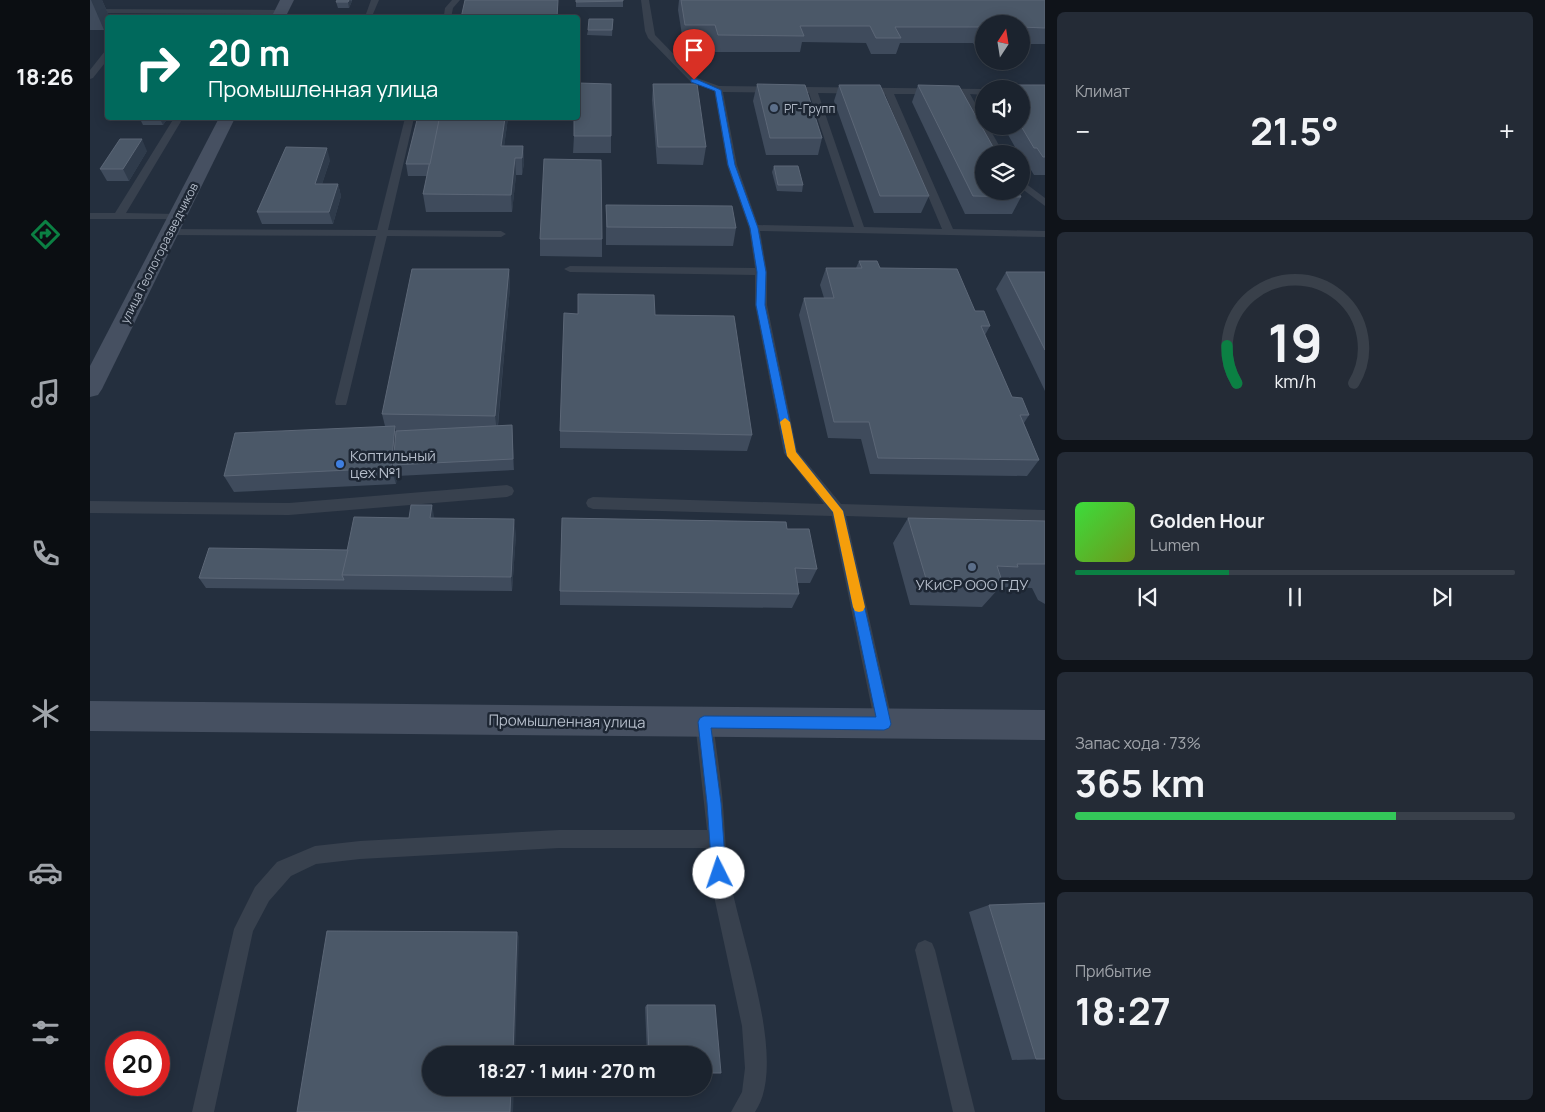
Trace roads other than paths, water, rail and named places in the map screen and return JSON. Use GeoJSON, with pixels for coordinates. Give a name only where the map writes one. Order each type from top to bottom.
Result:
{"type":"FeatureCollection","features":[{"type":"Feature","properties":{"kind":"main road","name":"улица Геологоразведчиков"},"geometry":{"type":"LineString","coordinates":[[90,389],[226,120]]}},
{"type":"Feature","properties":{"kind":"main road","name":"Промышленная улица"},"geometry":{"type":"LineString","coordinates":[[90,716],[1045,725]]}},
{"type":"Feature","properties":{"kind":"lane"},"geometry":{"type":"LineString","coordinates":[[135,13],[140,0]]}},
{"type":"Feature","properties":{"kind":"lane"},"geometry":{"type":"LineString","coordinates":[[447,14],[456,0]]}},
{"type":"Feature","properties":{"kind":"lane"},"geometry":{"type":"LineString","coordinates":[[645,0],[649,31],[652,36],[694,80],[718,90],[975,92]]}},
{"type":"Feature","properties":{"kind":"lane"},"geometry":{"type":"LineString","coordinates":[[373,4],[447,14]]}},
{"type":"Feature","properties":{"kind":"lane"},"geometry":{"type":"LineString","coordinates":[[90,11],[135,13],[281,11],[324,15]]}},
{"type":"Feature","properties":{"kind":"lane"},"geometry":{"type":"LineString","coordinates":[[421,15],[447,14]]}},
{"type":"Feature","properties":{"kind":"lane"},"geometry":{"type":"LineString","coordinates":[[90,76],[105,57]]}},
{"type":"Feature","properties":{"kind":"lane"},"geometry":{"type":"LineString","coordinates":[[718,90],[732,165],[754,228],[762,272],[760,305],[791,453],[838,511],[884,724]]}},
{"type":"Feature","properties":{"kind":"lane"},"geometry":{"type":"LineString","coordinates":[[814,90],[860,230]]}},
{"type":"Feature","properties":{"kind":"lane"},"geometry":{"type":"LineString","coordinates":[[888,91],[949,232]]}},
{"type":"Feature","properties":{"kind":"lane"},"geometry":{"type":"LineString","coordinates":[[964,92],[994,145]]}},
{"type":"Feature","properties":{"kind":"lane"},"geometry":{"type":"LineString","coordinates":[[118,216],[177,120]]}},
{"type":"Feature","properties":{"kind":"lane"},"geometry":{"type":"LineString","coordinates":[[341,402],[409,120]]}},
{"type":"Feature","properties":{"kind":"lane"},"geometry":{"type":"LineString","coordinates":[[1030,190],[1045,203]]}},
{"type":"Feature","properties":{"kind":"lane"},"geometry":{"type":"LineString","coordinates":[[90,216],[118,216],[173,224],[382,233],[500,234]]}},
{"type":"Feature","properties":{"kind":"lane"},"geometry":{"type":"LineString","coordinates":[[754,228],[1045,234]]}},
{"type":"Feature","properties":{"kind":"lane"},"geometry":{"type":"LineString","coordinates":[[570,269],[762,272]]}},
{"type":"Feature","properties":{"kind":"lane"},"geometry":{"type":"LineString","coordinates":[[90,507],[289,509],[507,491]]}},
{"type":"Feature","properties":{"kind":"lane"},"geometry":{"type":"LineString","coordinates":[[593,503],[1045,516]]}},
{"type":"Feature","properties":{"kind":"lane"},"geometry":{"type":"LineString","coordinates":[[704,722],[719,873],[754,1026],[756,1068],[753,1096],[742,1112]]}},
{"type":"Feature","properties":{"kind":"lane"},"geometry":{"type":"LineString","coordinates":[[203,1112],[244,929],[262,894],[284,869],[315,855],[360,850],[568,838],[716,839]]}},
{"type":"Feature","properties":{"kind":"lane"},"geometry":{"type":"LineString","coordinates":[[925,950],[964,1112]]}},
{"type":"Feature","properties":{"kind":"place","name":"РГ-Групп"},"geometry":{"type":"Point","coordinates":[774,108]}},
{"type":"Feature","properties":{"kind":"place","name":"Коптильный цех №1"},"geometry":{"type":"Point","coordinates":[340,464]}},
{"type":"Feature","properties":{"kind":"place","name":"УКиСР ООО ГДУ"},"geometry":{"type":"Point","coordinates":[972,567]}}]}
